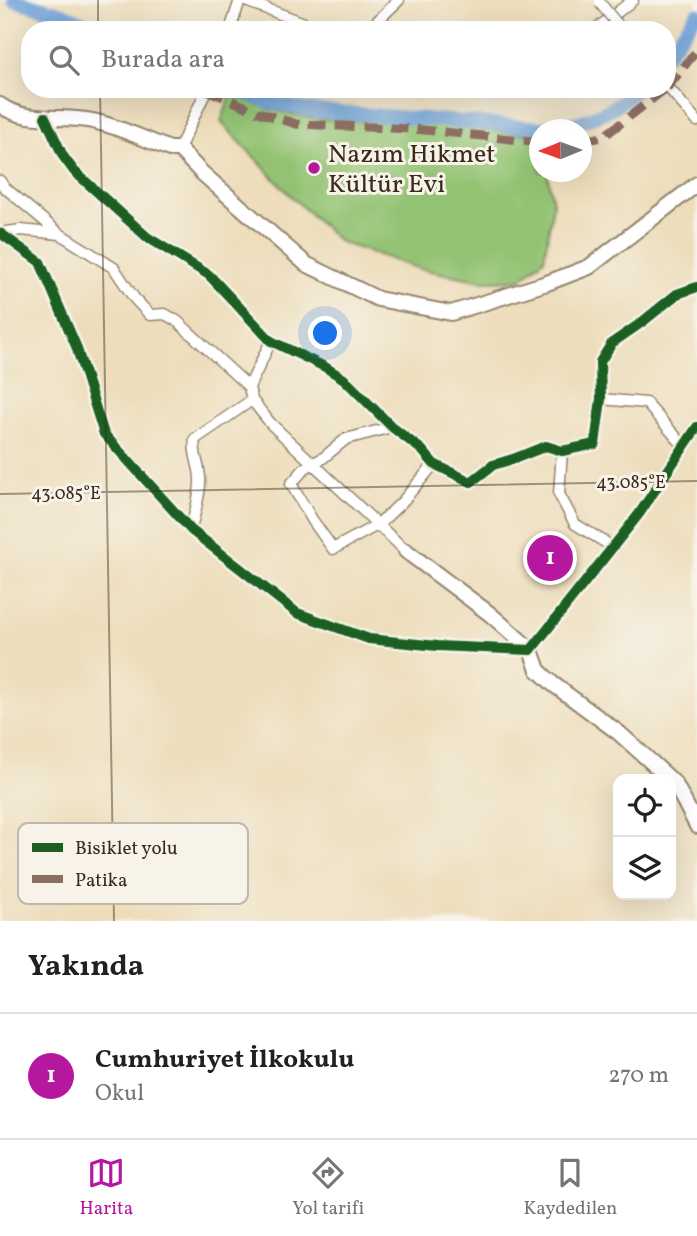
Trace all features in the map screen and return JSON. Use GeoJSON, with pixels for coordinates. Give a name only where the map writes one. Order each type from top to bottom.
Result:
{"type":"FeatureCollection","features":[{"type":"Feature","properties":{"kind":"street"},"geometry":{"type":"LineString","coordinates":[[234,21],[242,0],[299,21]]}},
{"type":"Feature","properties":{"kind":"street"},"geometry":{"type":"LineString","coordinates":[[377,21],[399,0]]}},
{"type":"Feature","properties":{"kind":"street"},"geometry":{"type":"LineString","coordinates":[[606,21],[632,0]]}},
{"type":"Feature","properties":{"kind":"street"},"geometry":{"type":"LineString","coordinates":[[599,1],[615,21]]}},
{"type":"Feature","properties":{"kind":"street"},"geometry":{"type":"LineString","coordinates":[[676,96],[697,121]]}},
{"type":"Feature","properties":{"kind":"street"},"geometry":{"type":"LineString","coordinates":[[178,149],[203,98]]}},
{"type":"Feature","properties":{"kind":"street"},"geometry":{"type":"LineString","coordinates":[[0,105],[8,111],[96,121],[170,149],[178,149],[306,264],[378,299],[451,313],[589,267],[697,184]]}},
{"type":"Feature","properties":{"kind":"street"},"geometry":{"type":"LineString","coordinates":[[45,117],[63,156],[74,171],[148,237],[209,275],[271,341],[344,379],[434,464],[471,482],[494,465],[546,446],[562,451],[595,444],[601,399],[600,362],[612,343],[677,294],[697,287]]}},
{"type":"Feature","properties":{"kind":"street"},"geometry":{"type":"LineString","coordinates":[[0,181],[60,234],[114,268],[134,298],[150,314],[165,314],[177,321],[249,387],[252,400],[271,424],[406,551],[490,614],[531,650],[538,670],[553,684],[619,733],[663,774]]}},
{"type":"Feature","properties":{"kind":"street"},"geometry":{"type":"LineString","coordinates":[[0,233],[21,230],[60,234]]}},
{"type":"Feature","properties":{"kind":"street"},"geometry":{"type":"LineString","coordinates":[[0,233],[40,261],[76,346],[104,434],[191,530],[297,613],[357,635],[369,639],[438,646],[531,650]]}},
{"type":"Feature","properties":{"kind":"street"},"geometry":{"type":"LineString","coordinates":[[249,387],[271,341]]}},
{"type":"Feature","properties":{"kind":"street"},"geometry":{"type":"LineString","coordinates":[[601,399],[646,403],[684,446]]}},
{"type":"Feature","properties":{"kind":"street"},"geometry":{"type":"LineString","coordinates":[[191,530],[201,488],[193,447],[195,439],[252,400]]}},
{"type":"Feature","properties":{"kind":"street"},"geometry":{"type":"LineString","coordinates":[[392,427],[346,439],[305,468],[291,484],[333,549],[379,524],[403,501],[434,464]]}},
{"type":"Feature","properties":{"kind":"street"},"geometry":{"type":"LineString","coordinates":[[531,650],[639,514],[697,427]]}},
{"type":"Feature","properties":{"kind":"street"},"geometry":{"type":"LineString","coordinates":[[562,451],[559,494],[575,524],[613,547]]}},
{"type":"Feature","properties":{"kind":"street"},"geometry":{"type":"LineString","coordinates":[[676,786],[697,826]]}},
{"type":"Feature","properties":{"kind":"green space"},"geometry":{"type":"Polygon","coordinates":[[[230,98],[241,98],[269,109],[316,119],[419,123],[529,135],[529,182],[549,182],[553,204],[544,259],[520,280],[483,281],[420,269],[340,242],[290,195],[221,122],[230,98]]]}},
{"type":"Feature","properties":{"kind":"waterway"},"geometry":{"type":"LineString","coordinates":[[14,0],[79,21]]}},
{"type":"Feature","properties":{"kind":"waterway"},"geometry":{"type":"LineString","coordinates":[[676,42],[697,14]]}},
{"type":"Feature","properties":{"kind":"waterway"},"geometry":{"type":"LineString","coordinates":[[258,98],[308,110],[541,128],[592,118],[627,98]]}},
{"type":"Feature","properties":{"kind":"marked path"},"geometry":{"type":"LineString","coordinates":[[676,77],[697,50]]}},
{"type":"Feature","properties":{"kind":"marked path"},"geometry":{"type":"LineString","coordinates":[[226,98],[296,124],[414,129],[529,141]]}},
{"type":"Feature","properties":{"kind":"marked path"},"geometry":{"type":"LineString","coordinates":[[592,139],[603,137],[653,98]]}},
{"type":"Feature","properties":{"kind":"cycle path"},"geometry":{"type":"LineString","coordinates":[[45,117],[63,156],[74,171],[147,237],[209,275],[271,341],[344,379],[434,464],[471,482],[493,465],[546,446],[562,451],[595,444],[601,399],[600,362],[612,343],[677,294],[697,287]]}},
{"type":"Feature","properties":{"kind":"cycle path"},"geometry":{"type":"LineString","coordinates":[[0,233],[40,262],[76,346],[104,434],[191,530],[297,613],[369,639],[437,646],[531,650],[639,514],[697,427]]}},
{"type":"Feature","properties":{"kind":"place","name":"Nazım Hikmet Kültür Evi"},"geometry":{"type":"Point","coordinates":[314,168]}},
{"type":"Feature","properties":{"kind":"place","name":"Cumhuriyet İlkokulu"},"geometry":{"type":"Point","coordinates":[550,558]}}]}
